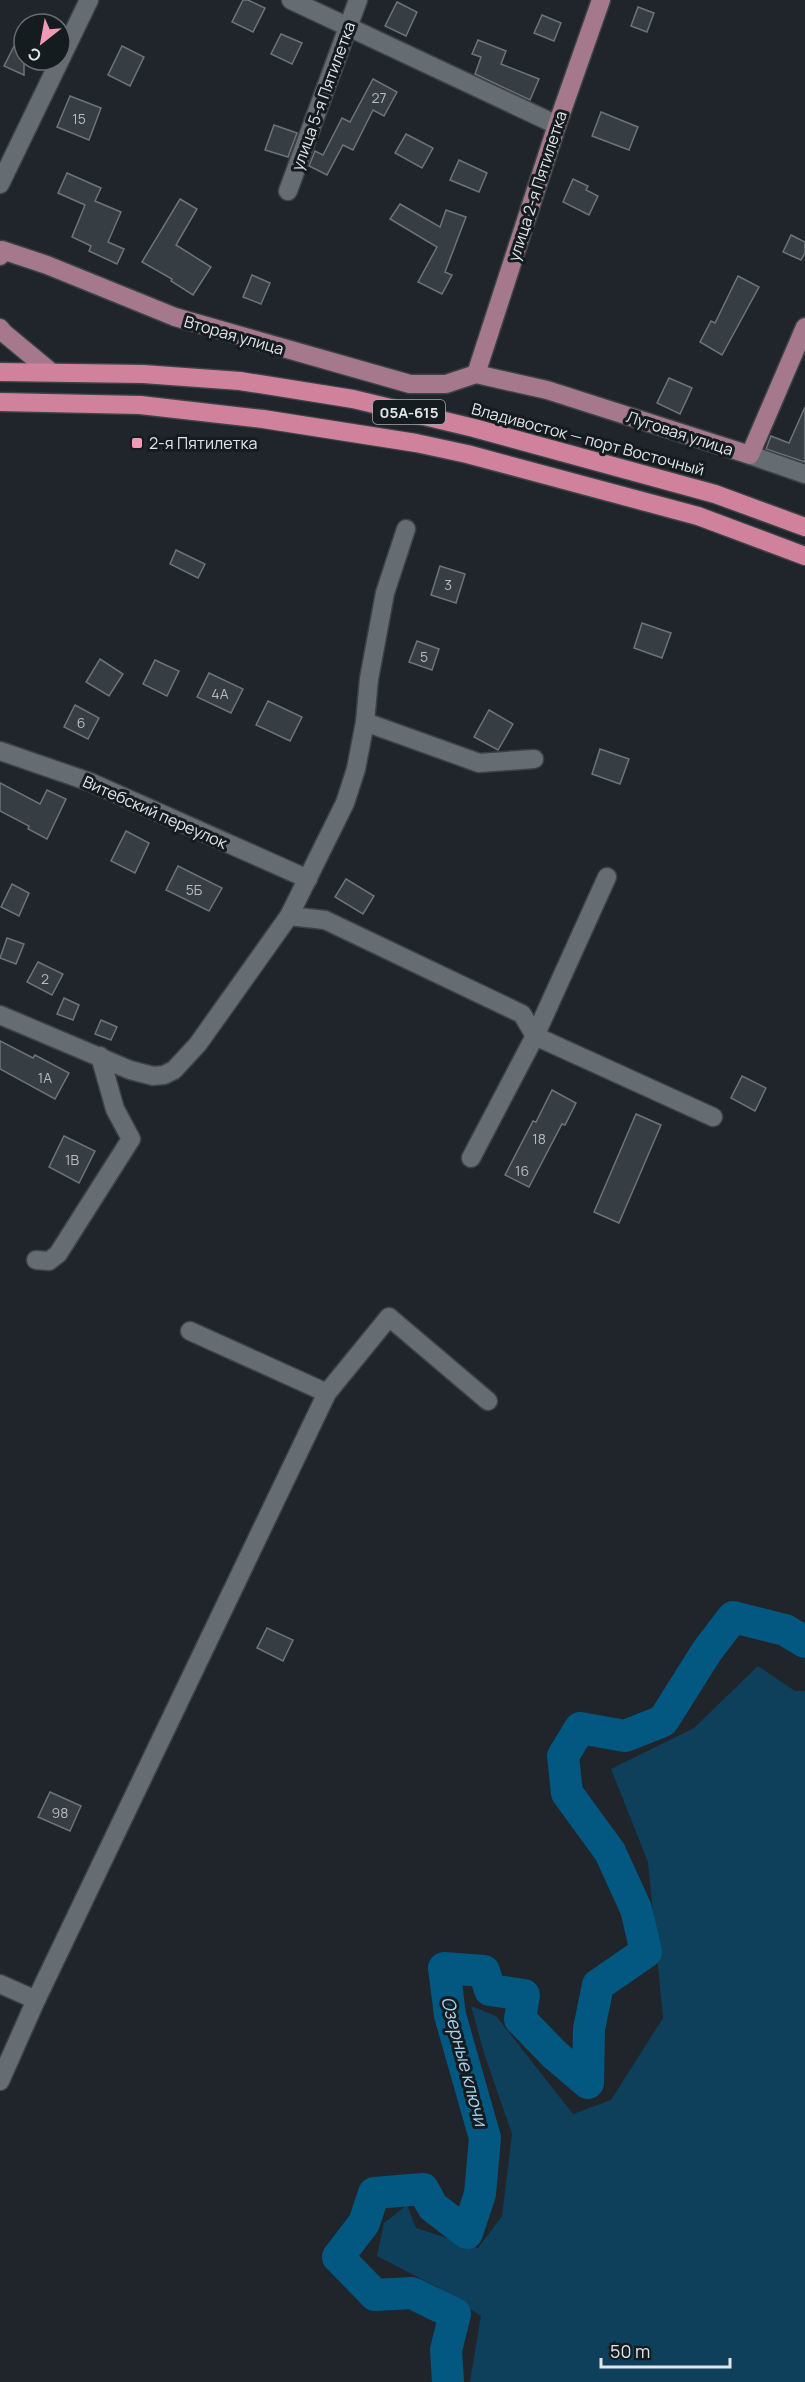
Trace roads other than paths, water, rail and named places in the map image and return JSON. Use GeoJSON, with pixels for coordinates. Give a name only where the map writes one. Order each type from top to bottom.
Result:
{"type":"FeatureCollection","features":[{"type":"Feature","properties":{"kind":"highway","name":"Владивосток — порт Восточный"},"geometry":{"type":"LineString","coordinates":[[0,372],[143,374],[240,381],[353,399],[474,428],[715,494],[805,527]]}},
{"type":"Feature","properties":{"kind":"highway","name":"05А-615"},"geometry":{"type":"LineString","coordinates":[[0,402],[140,405],[263,419],[416,443],[467,454],[698,516],[805,556]]}},
{"type":"Feature","properties":{"kind":"main road","name":"улица 2-я Пятилетка"},"geometry":{"type":"LineString","coordinates":[[476,374],[557,125],[602,0]]}},
{"type":"Feature","properties":{"kind":"main road","name":"Вторая улица"},"geometry":{"type":"LineString","coordinates":[[1,252],[46,265],[186,321],[410,384],[446,384],[476,374]]}},
{"type":"Feature","properties":{"kind":"main road","name":"Луговая улица"},"geometry":{"type":"LineString","coordinates":[[476,374],[547,390],[750,455],[805,327]]}},
{"type":"Feature","properties":{"kind":"main road"},"geometry":{"type":"LineString","coordinates":[[0,328],[51,372]]}},
{"type":"Feature","properties":{"kind":"street"},"geometry":{"type":"LineString","coordinates":[[0,184],[89,0]]}},
{"type":"Feature","properties":{"kind":"street"},"geometry":{"type":"LineString","coordinates":[[291,0],[557,125]]}},
{"type":"Feature","properties":{"kind":"street","name":"улица 5-я Пятилетка"},"geometry":{"type":"LineString","coordinates":[[288,191],[358,0]]}},
{"type":"Feature","properties":{"kind":"street"},"geometry":{"type":"LineString","coordinates":[[750,455],[805,474]]}},
{"type":"Feature","properties":{"kind":"street"},"geometry":{"type":"LineString","coordinates":[[0,1015],[141,1074],[164,1075],[174,1070],[198,1044],[289,916],[345,803],[356,769],[365,722],[369,678],[385,593],[406,529]]}},
{"type":"Feature","properties":{"kind":"street"},"geometry":{"type":"LineString","coordinates":[[365,722],[479,763],[534,759]]}},
{"type":"Feature","properties":{"kind":"street","name":"Витебский переулок"},"geometry":{"type":"LineString","coordinates":[[0,751],[90,782],[308,879]]}},
{"type":"Feature","properties":{"kind":"street"},"geometry":{"type":"LineString","coordinates":[[471,1158],[535,1036],[607,877]]}},
{"type":"Feature","properties":{"kind":"street"},"geometry":{"type":"LineString","coordinates":[[289,916],[325,920],[522,1014],[535,1036],[713,1117]]}},
{"type":"Feature","properties":{"kind":"street"},"geometry":{"type":"LineString","coordinates":[[36,1260],[49,1262],[58,1254],[131,1139],[115,1109],[100,1056]]}},
{"type":"Feature","properties":{"kind":"street"},"geometry":{"type":"LineString","coordinates":[[0,2081],[36,2000],[327,1393],[389,1317],[488,1401]]}},
{"type":"Feature","properties":{"kind":"street"},"geometry":{"type":"LineString","coordinates":[[190,1331],[327,1393]]}},
{"type":"Feature","properties":{"kind":"street"},"geometry":{"type":"LineString","coordinates":[[0,1984],[36,2000]]}},
{"type":"Feature","properties":{"kind":"waterway","name":"Озерные ключи"},"geometry":{"type":"LineString","coordinates":[[448,2382],[446,2350],[455,2314],[412,2293],[375,2295],[338,2257],[364,2223],[374,2193],[423,2189],[433,2207],[467,2233],[480,2194],[485,2138],[450,2015],[444,1968],[484,1971],[490,1990],[524,1995],[520,2019],[555,2055],[588,2083],[589,2029],[598,1985],[646,1952],[636,1909],[610,1852],[567,1793],[563,1756],[580,1728],[625,1736],[663,1721],[707,1651],[733,1617],[785,1630],[805,1642]]}},
{"type":"Feature","properties":{"kind":"place","name":"2-я Пятилетка"},"geometry":{"type":"Point","coordinates":[137,443]}}]}
